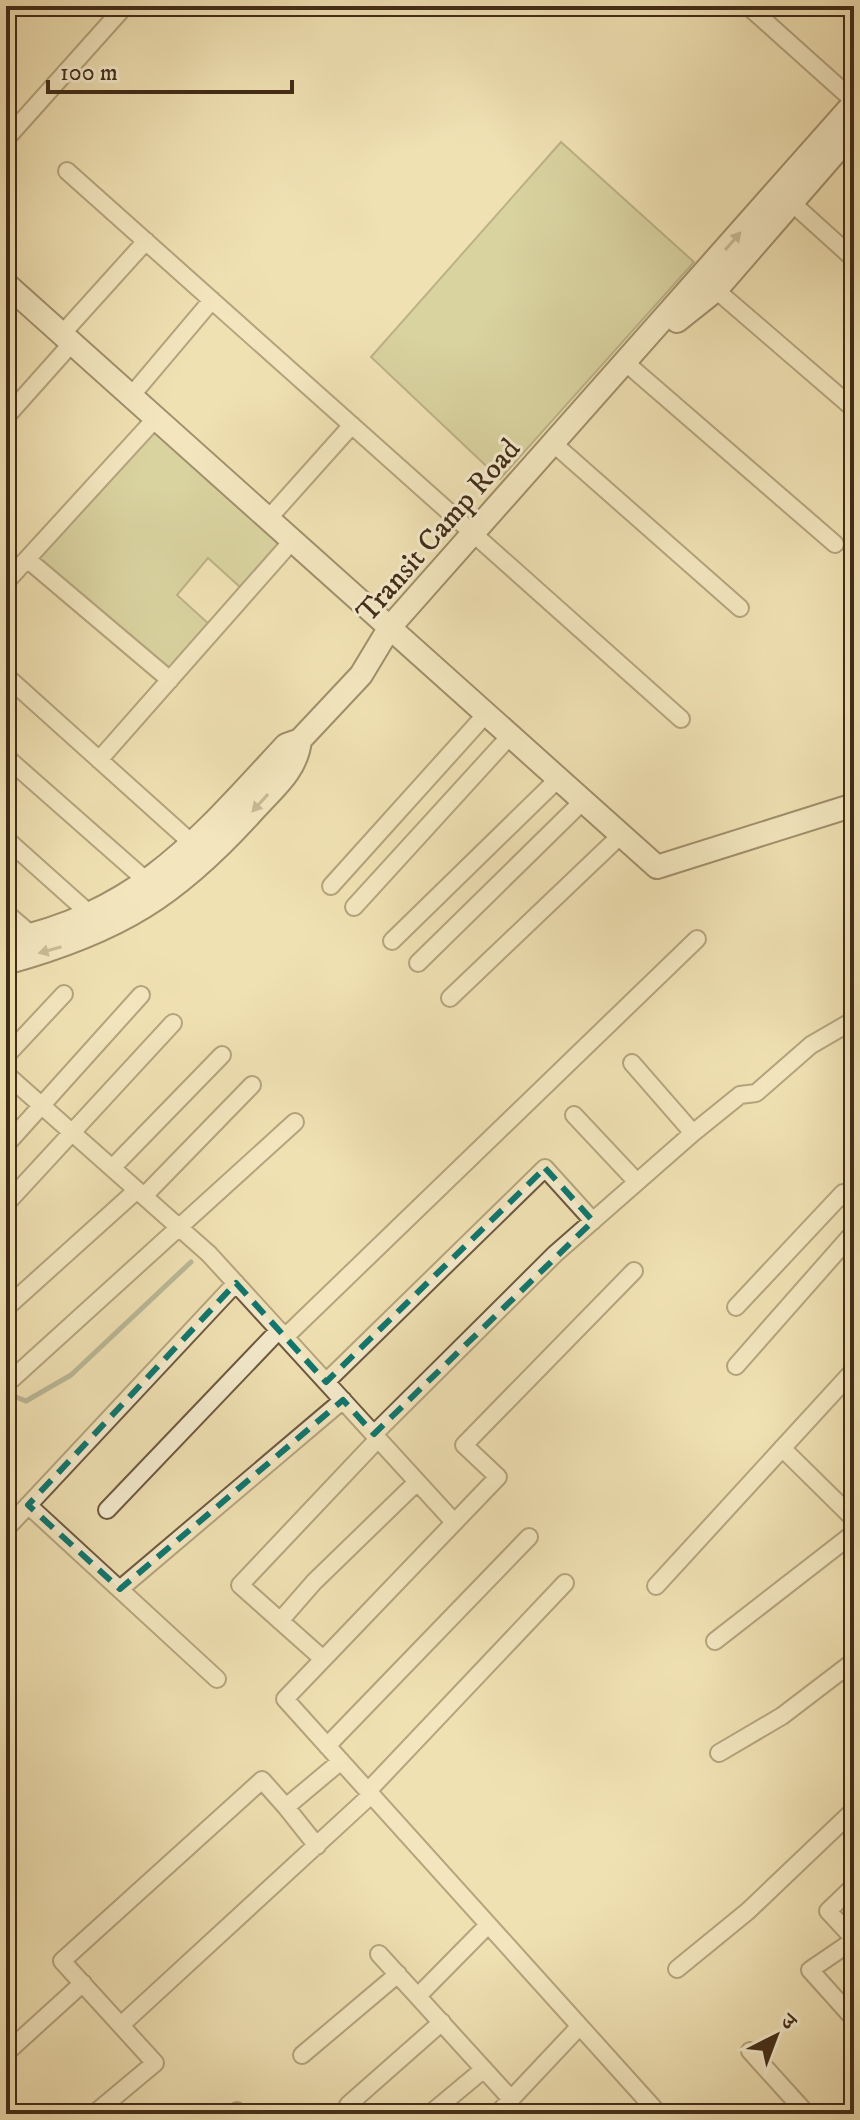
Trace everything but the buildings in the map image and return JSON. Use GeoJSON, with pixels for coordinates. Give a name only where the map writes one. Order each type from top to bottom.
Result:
{"type":"FeatureCollection","features":[{"type":"Feature","properties":{"kind":"main road","name":"Transit Camp Road"},"geometry":{"type":"LineString","coordinates":[[6,963],[64,947],[129,917],[191,856],[286,745],[300,740],[361,675],[390,627],[626,363],[708,284],[784,197],[854,102]]}},
{"type":"Feature","properties":{"kind":"main road","name":"Transit Camp Road"},"geometry":{"type":"LineString","coordinates":[[784,197],[854,131]]}},
{"type":"Feature","properties":{"kind":"main road"},"geometry":{"type":"LineString","coordinates":[[6,284],[657,867],[854,805]]}},
{"type":"Feature","properties":{"kind":"main road","name":"Transit Camp Road"},"geometry":{"type":"LineString","coordinates":[[6,941],[91,915],[191,856]]}},
{"type":"Feature","properties":{"kind":"street"},"geometry":{"type":"LineString","coordinates":[[6,139],[125,6]]}},
{"type":"Feature","properties":{"kind":"street"},"geometry":{"type":"LineString","coordinates":[[748,6],[854,102]]}},
{"type":"Feature","properties":{"kind":"street"},"geometry":{"type":"LineString","coordinates":[[67,171],[681,719]]}},
{"type":"Feature","properties":{"kind":"street"},"geometry":{"type":"LineString","coordinates":[[784,197],[854,259]]}},
{"type":"Feature","properties":{"kind":"street"},"geometry":{"type":"LineString","coordinates":[[6,417],[146,241]]}},
{"type":"Feature","properties":{"kind":"street"},"geometry":{"type":"LineString","coordinates":[[708,284],[854,409]]}},
{"type":"Feature","properties":{"kind":"street"},"geometry":{"type":"LineString","coordinates":[[131,396],[212,300]]}},
{"type":"Feature","properties":{"kind":"street"},"geometry":{"type":"LineString","coordinates":[[626,363],[835,544]]}},
{"type":"Feature","properties":{"kind":"street"},"geometry":{"type":"LineString","coordinates":[[6,582],[156,418]]}},
{"type":"Feature","properties":{"kind":"street"},"geometry":{"type":"LineString","coordinates":[[268,519],[352,425]]}},
{"type":"Feature","properties":{"kind":"street"},"geometry":{"type":"LineString","coordinates":[[554,444],[740,608]]}},
{"type":"Feature","properties":{"kind":"street"},"geometry":{"type":"LineString","coordinates":[[99,760],[293,540]]}},
{"type":"Feature","properties":{"kind":"street"},"geometry":{"type":"LineString","coordinates":[[27,559],[170,680]]}},
{"type":"Feature","properties":{"kind":"street"},"geometry":{"type":"LineString","coordinates":[[6,676],[99,760],[191,856]]}},
{"type":"Feature","properties":{"kind":"street"},"geometry":{"type":"LineString","coordinates":[[331,886],[486,714]]}},
{"type":"Feature","properties":{"kind":"street"},"geometry":{"type":"LineString","coordinates":[[354,907],[510,736]]}},
{"type":"Feature","properties":{"kind":"street"},"geometry":{"type":"LineString","coordinates":[[6,757],[149,883]]}},
{"type":"Feature","properties":{"kind":"street"},"geometry":{"type":"LineString","coordinates":[[392,941],[558,779]]}},
{"type":"Feature","properties":{"kind":"street"},"geometry":{"type":"LineString","coordinates":[[418,963],[583,801]]}},
{"type":"Feature","properties":{"kind":"street"},"geometry":{"type":"LineString","coordinates":[[450,998],[621,835]]}},
{"type":"Feature","properties":{"kind":"street"},"geometry":{"type":"LineString","coordinates":[[6,839],[91,915]]}},
{"type":"Feature","properties":{"kind":"street"},"geometry":{"type":"LineString","coordinates":[[6,913],[32,935]]}},
{"type":"Feature","properties":{"kind":"street"},"geometry":{"type":"LineString","coordinates":[[107,1510],[282,1334],[697,939]]}},
{"type":"Feature","properties":{"kind":"street"},"geometry":{"type":"LineString","coordinates":[[6,1056],[64,994]]}},
{"type":"Feature","properties":{"kind":"street"},"geometry":{"type":"LineString","coordinates":[[6,1145],[141,995]]}},
{"type":"Feature","properties":{"kind":"street"},"geometry":{"type":"LineString","coordinates":[[323,1659],[240,1585],[376,1437],[593,1221],[740,1095],[756,1093],[811,1045],[854,1020]]}},
{"type":"Feature","properties":{"kind":"street"},"geometry":{"type":"LineString","coordinates":[[6,1204],[173,1023]]}},
{"type":"Feature","properties":{"kind":"street"},"geometry":{"type":"LineString","coordinates":[[112,1168],[222,1055]]}},
{"type":"Feature","properties":{"kind":"street"},"geometry":{"type":"LineString","coordinates":[[632,1063],[693,1133]]}},
{"type":"Feature","properties":{"kind":"street"},"geometry":{"type":"LineString","coordinates":[[6,1074],[181,1228],[236,1283],[454,1522]]}},
{"type":"Feature","properties":{"kind":"street"},"geometry":{"type":"LineString","coordinates":[[6,1308],[141,1193],[252,1085]]}},
{"type":"Feature","properties":{"kind":"street"},"geometry":{"type":"LineString","coordinates":[[574,1115],[637,1182]]}},
{"type":"Feature","properties":{"kind":"street"},"geometry":{"type":"LineString","coordinates":[[12,1379],[295,1122]]}},
{"type":"Feature","properties":{"kind":"street"},"geometry":{"type":"LineString","coordinates":[[326,1382],[545,1168],[593,1221]]}},
{"type":"Feature","properties":{"kind":"street"},"geometry":{"type":"LineString","coordinates":[[736,1307],[843,1193],[854,1204]]}},
{"type":"Feature","properties":{"kind":"street"},"geometry":{"type":"LineString","coordinates":[[736,1366],[854,1232]]}},
{"type":"Feature","properties":{"kind":"street"},"geometry":{"type":"LineString","coordinates":[[634,1271],[464,1445],[498,1477],[285,1699],[659,2114]]}},
{"type":"Feature","properties":{"kind":"street"},"geometry":{"type":"LineString","coordinates":[[6,1529],[236,1283]]}},
{"type":"Feature","properties":{"kind":"street"},"geometry":{"type":"LineString","coordinates":[[656,1586],[854,1370]]}},
{"type":"Feature","properties":{"kind":"street"},"geometry":{"type":"LineString","coordinates":[[120,1589],[343,1400]]}},
{"type":"Feature","properties":{"kind":"street"},"geometry":{"type":"LineString","coordinates":[[782,1448],[854,1519]]}},
{"type":"Feature","properties":{"kind":"street"},"geometry":{"type":"LineString","coordinates":[[280,1621],[314,1582],[417,1482]]}},
{"type":"Feature","properties":{"kind":"street"},"geometry":{"type":"LineString","coordinates":[[28,1505],[217,1679]]}},
{"type":"Feature","properties":{"kind":"street"},"geometry":{"type":"LineString","coordinates":[[715,1641],[854,1533]]}},
{"type":"Feature","properties":{"kind":"street"},"geometry":{"type":"LineString","coordinates":[[327,1746],[529,1537]]}},
{"type":"Feature","properties":{"kind":"street"},"geometry":{"type":"LineString","coordinates":[[121,2025],[317,1846],[565,1583]]}},
{"type":"Feature","properties":{"kind":"street"},"geometry":{"type":"LineString","coordinates":[[719,1753],[782,1716],[854,1661]]}},
{"type":"Feature","properties":{"kind":"street"},"geometry":{"type":"LineString","coordinates":[[286,1807],[341,1761]]}},
{"type":"Feature","properties":{"kind":"street"},"geometry":{"type":"LineString","coordinates":[[94,2114],[155,2063],[62,1961],[262,1780],[317,1846]]}},
{"type":"Feature","properties":{"kind":"street"},"geometry":{"type":"LineString","coordinates":[[677,1969],[748,1911],[854,1810]]}},
{"type":"Feature","properties":{"kind":"street"},"geometry":{"type":"LineString","coordinates":[[854,1886],[828,1911],[854,1939],[810,1970],[854,2019]]}},
{"type":"Feature","properties":{"kind":"street"},"geometry":{"type":"LineString","coordinates":[[418,1996],[488,1925]]}},
{"type":"Feature","properties":{"kind":"street"},"geometry":{"type":"LineString","coordinates":[[379,1954],[511,2099]]}},
{"type":"Feature","properties":{"kind":"street"},"geometry":{"type":"LineString","coordinates":[[302,2055],[398,1974]]}},
{"type":"Feature","properties":{"kind":"street"},"geometry":{"type":"LineString","coordinates":[[6,2053],[83,1983]]}},
{"type":"Feature","properties":{"kind":"street"},"geometry":{"type":"LineString","coordinates":[[348,2105],[442,2022]]}},
{"type":"Feature","properties":{"kind":"street"},"geometry":{"type":"LineString","coordinates":[[497,2114],[579,2027]]}},
{"type":"Feature","properties":{"kind":"street"},"geometry":{"type":"LineString","coordinates":[[750,2051],[807,2114]]}},
{"type":"Feature","properties":{"kind":"street"},"geometry":{"type":"LineString","coordinates":[[430,2114],[484,2069]]}},
{"type":"Feature","properties":{"kind":"highlighted area"},"geometry":{"type":"Polygon","coordinates":[[[545,1168],[593,1221],[374,1434],[343,1400],[120,1589],[28,1505],[236,1283],[326,1382],[545,1168]]]}},
{"type":"Feature","properties":{"kind":"green space"},"geometry":{"type":"Polygon","coordinates":[[[561,142],[694,262],[500,479],[371,357],[561,142]]]}},
{"type":"Feature","properties":{"kind":"green space"},"geometry":{"type":"Polygon","coordinates":[[[154,429],[279,543],[240,587],[208,558],[177,595],[210,625],[167,673],[37,559],[154,429]]]}},
{"type":"Feature","properties":{"kind":"waterway"},"geometry":{"type":"LineString","coordinates":[[6,1393],[26,1401],[71,1375],[191,1262]]}}]}
